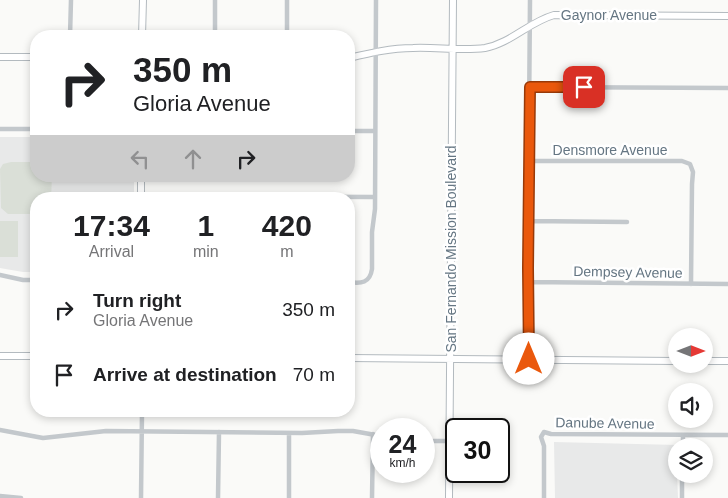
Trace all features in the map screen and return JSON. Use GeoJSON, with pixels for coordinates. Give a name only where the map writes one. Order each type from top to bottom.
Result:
{"type":"FeatureCollection","features":[{"type":"Feature","properties":{"kind":"main road"},"geometry":{"type":"LineString","coordinates":[[142,30],[143,0]]}},
{"type":"Feature","properties":{"kind":"main road","name":"San Fernando Mission Boulevard"},"geometry":{"type":"LineString","coordinates":[[450,418],[453,0]]}},
{"type":"Feature","properties":{"kind":"main road","name":"Gaynor Avenue"},"geometry":{"type":"LineString","coordinates":[[355,57],[402,48],[479,48],[499,44],[530,24],[546,17],[563,14],[728,16]]}},
{"type":"Feature","properties":{"kind":"main road"},"geometry":{"type":"LineString","coordinates":[[0,57],[30,57]]}},
{"type":"Feature","properties":{"kind":"main road"},"geometry":{"type":"LineString","coordinates":[[0,356],[30,356]]}},
{"type":"Feature","properties":{"kind":"main road"},"geometry":{"type":"LineString","coordinates":[[355,358],[668,361]]}},
{"type":"Feature","properties":{"kind":"main road"},"geometry":{"type":"LineString","coordinates":[[713,361],[728,361]]}},
{"type":"Feature","properties":{"kind":"main road","name":"San Fernando Mission Boulevard"},"geometry":{"type":"LineString","coordinates":[[449,483],[449,498]]}},
{"type":"Feature","properties":{"kind":"street"},"geometry":{"type":"LineString","coordinates":[[70,0],[70,30]]}},
{"type":"Feature","properties":{"kind":"street"},"geometry":{"type":"LineString","coordinates":[[215,0],[215,30]]}},
{"type":"Feature","properties":{"kind":"street"},"geometry":{"type":"LineString","coordinates":[[287,0],[287,30]]}},
{"type":"Feature","properties":{"kind":"street"},"geometry":{"type":"LineString","coordinates":[[355,282],[363,283],[369,279],[372,269],[376,0]]}},
{"type":"Feature","properties":{"kind":"street"},"geometry":{"type":"LineString","coordinates":[[529,359],[530,0]]}},
{"type":"Feature","properties":{"kind":"street"},"geometry":{"type":"LineString","coordinates":[[530,87],[728,88]]}},
{"type":"Feature","properties":{"kind":"street"},"geometry":{"type":"LineString","coordinates":[[0,129],[30,129]]}},
{"type":"Feature","properties":{"kind":"street"},"geometry":{"type":"LineString","coordinates":[[355,131],[375,131]]}},
{"type":"Feature","properties":{"kind":"street","name":"Densmore Avenue"},"geometry":{"type":"LineString","coordinates":[[529,160],[682,161],[690,164],[694,172],[691,284]]}},
{"type":"Feature","properties":{"kind":"street"},"geometry":{"type":"LineString","coordinates":[[355,197],[374,197]]}},
{"type":"Feature","properties":{"kind":"street"},"geometry":{"type":"LineString","coordinates":[[528,221],[627,222]]}},
{"type":"Feature","properties":{"kind":"street"},"geometry":{"type":"LineString","coordinates":[[0,275],[30,280]]}},
{"type":"Feature","properties":{"kind":"street","name":"Dempsey Avenue"},"geometry":{"type":"LineString","coordinates":[[528,282],[728,284]]}},
{"type":"Feature","properties":{"kind":"street"},"geometry":{"type":"LineString","coordinates":[[141,498],[142,417]]}},
{"type":"Feature","properties":{"kind":"street"},"geometry":{"type":"LineString","coordinates":[[0,430],[43,438],[106,431],[289,433],[338,431],[370,434]]}},
{"type":"Feature","properties":{"kind":"street"},"geometry":{"type":"LineString","coordinates":[[218,498],[219,432]]}},
{"type":"Feature","properties":{"kind":"street","name":"Danube Avenue"},"geometry":{"type":"LineString","coordinates":[[544,498],[542,434],[545,432],[551,434],[728,435]]}},
{"type":"Feature","properties":{"kind":"street"},"geometry":{"type":"LineString","coordinates":[[288,498],[289,433]]}},
{"type":"Feature","properties":{"kind":"street"},"geometry":{"type":"LineString","coordinates":[[372,483],[372,498]]}},
{"type":"Feature","properties":{"kind":"street"},"geometry":{"type":"LineString","coordinates":[[682,483],[682,498]]}},
{"type":"Feature","properties":{"kind":"street"},"geometry":{"type":"LineString","coordinates":[[0,496],[21,498]]}},
{"type":"Feature","properties":{"kind":"shaded area"},"geometry":{"type":"Polygon","coordinates":[[[0,137],[30,137],[30,182],[134,182],[134,192],[30,192],[30,272],[0,268],[0,137]]]}},
{"type":"Feature","properties":{"kind":"shaded area"},"geometry":{"type":"Polygon","coordinates":[[[30,162],[30,182],[52,182],[51,192],[30,192],[30,214],[8,214],[1,208],[0,169],[3,164],[30,162]]]}},
{"type":"Feature","properties":{"kind":"shaded area"},"geometry":{"type":"Polygon","coordinates":[[[0,221],[18,221],[18,257],[0,257],[0,221]]]}},
{"type":"Feature","properties":{"kind":"shaded area"},"geometry":{"type":"Polygon","coordinates":[[[554,442],[668,445],[668,483],[677,483],[678,498],[555,498],[554,442]]]}},
{"type":"Feature","properties":{"kind":"route"},"geometry":{"type":"LineString","coordinates":[[529,359],[530,87],[584,87]]}}]}
